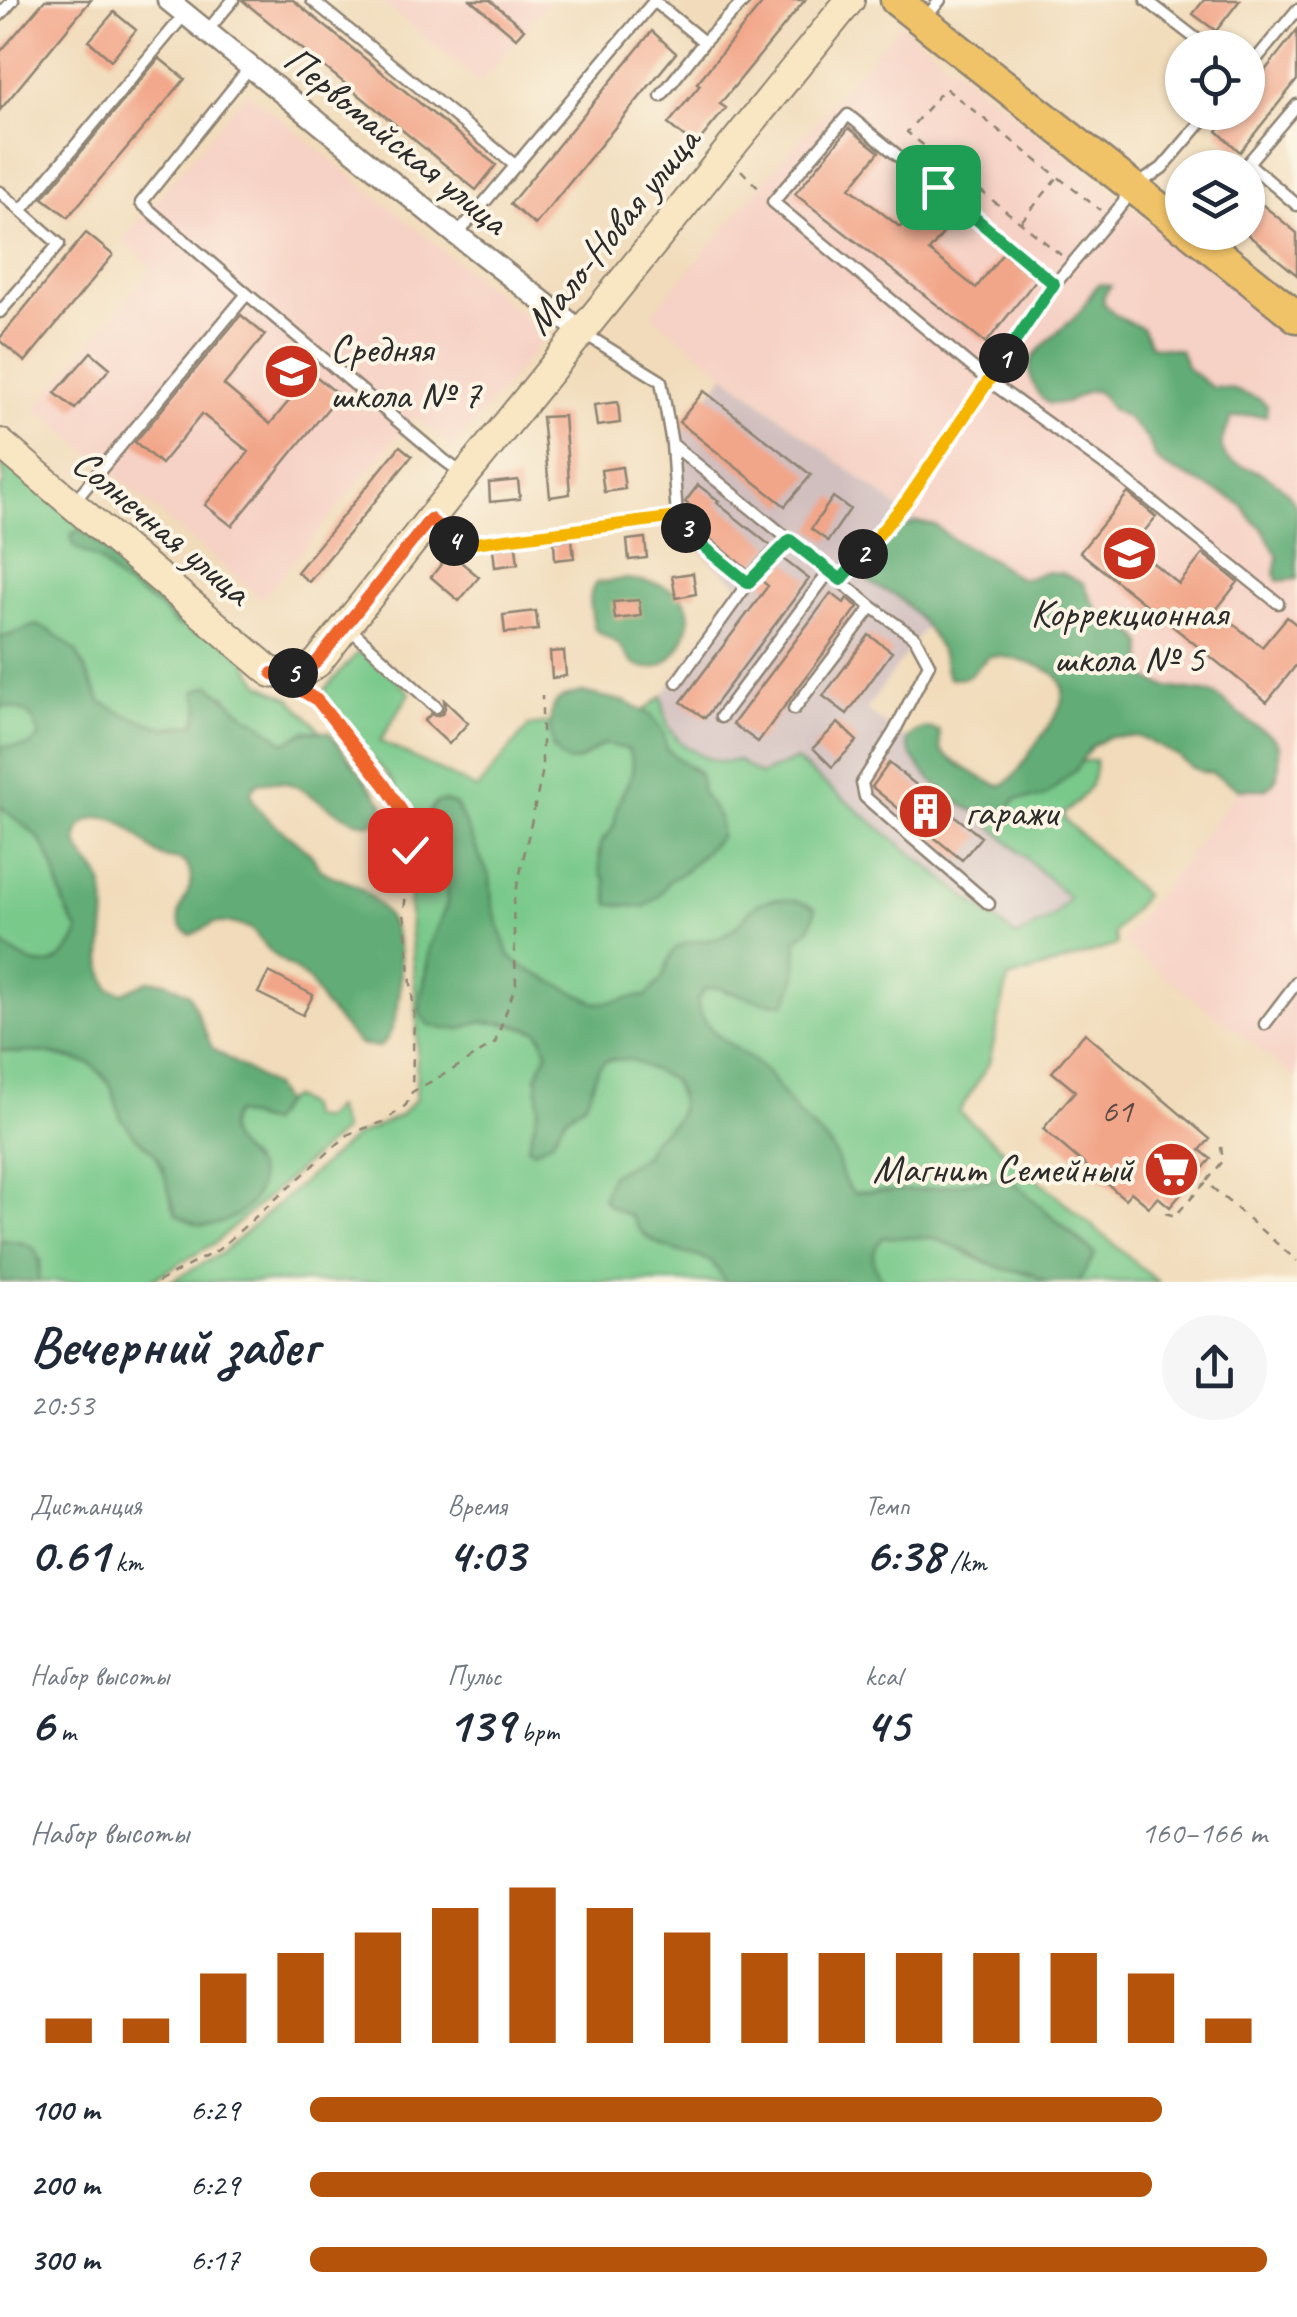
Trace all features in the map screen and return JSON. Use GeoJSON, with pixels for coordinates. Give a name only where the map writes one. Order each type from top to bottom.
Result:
{"type":"FeatureCollection","features":[{"type":"Feature","properties":{"kind":"main road"},"geometry":{"type":"LineString","coordinates":[[896,0],[931,10],[1165,212]]}},
{"type":"Feature","properties":{"kind":"main road"},"geometry":{"type":"LineString","coordinates":[[1213,250],[1297,317]]}},
{"type":"Feature","properties":{"kind":"street","name":"Мало-Новая улица"},"geometry":{"type":"LineString","coordinates":[[272,673],[297,672],[313,666],[850,0]]}},
{"type":"Feature","properties":{"kind":"street","name":"Первомайская улица"},"geometry":{"type":"LineString","coordinates":[[176,7],[582,332]]}},
{"type":"Feature","properties":{"kind":"street","name":"Солнечная улица"},"geometry":{"type":"LineString","coordinates":[[0,444],[272,673]]}},
{"type":"Feature","properties":{"kind":"lane"},"geometry":{"type":"LineString","coordinates":[[0,15],[12,0]]}},
{"type":"Feature","properties":{"kind":"lane"},"geometry":{"type":"LineString","coordinates":[[206,32],[233,0]]}},
{"type":"Feature","properties":{"kind":"lane"},"geometry":{"type":"LineString","coordinates":[[312,0],[516,166]]}},
{"type":"Feature","properties":{"kind":"lane"},"geometry":{"type":"LineString","coordinates":[[457,235],[654,0],[704,42]]}},
{"type":"Feature","properties":{"kind":"lane"},"geometry":{"type":"LineString","coordinates":[[661,96],[704,42],[745,0]]}},
{"type":"Feature","properties":{"kind":"lane"},"geometry":{"type":"LineString","coordinates":[[1146,0],[1185,30]]}},
{"type":"Feature","properties":{"kind":"lane"},"geometry":{"type":"LineString","coordinates":[[21,211],[176,7]]}},
{"type":"Feature","properties":{"kind":"lane"},"geometry":{"type":"LineString","coordinates":[[1265,49],[1297,10]]}},
{"type":"Feature","properties":{"kind":"lane"},"geometry":{"type":"LineString","coordinates":[[250,67],[141,203],[466,476]]}},
{"type":"Feature","properties":{"kind":"lane"},"geometry":{"type":"LineString","coordinates":[[1297,105],[1248,164],[1297,205]]}},
{"type":"Feature","properties":{"kind":"lane"},"geometry":{"type":"LineString","coordinates":[[1054,284],[848,115],[773,202],[989,380],[1120,476],[1278,603]]}},
{"type":"Feature","properties":{"kind":"lane"},"geometry":{"type":"LineString","coordinates":[[841,580],[908,499],[1054,284],[1124,202],[1131,185],[1162,168],[1195,130]]}},
{"type":"Feature","properties":{"kind":"lane"},"geometry":{"type":"LineString","coordinates":[[0,192],[59,244],[0,312]]}},
{"type":"Feature","properties":{"kind":"lane"},"geometry":{"type":"LineString","coordinates":[[72,504],[247,294]]}},
{"type":"Feature","properties":{"kind":"lane"},"geometry":{"type":"LineString","coordinates":[[582,332],[661,382],[672,444],[677,517],[698,542],[748,583]]}},
{"type":"Feature","properties":{"kind":"lane"},"geometry":{"type":"LineString","coordinates":[[672,444],[915,638],[929,664],[862,783],[866,797],[990,904]]}},
{"type":"Feature","properties":{"kind":"lane"},"geometry":{"type":"LineString","coordinates":[[430,519],[458,545],[677,517]]}},
{"type":"Feature","properties":{"kind":"lane"},"geometry":{"type":"LineString","coordinates":[[676,682],[748,583],[790,540]]}},
{"type":"Feature","properties":{"kind":"lane"},"geometry":{"type":"LineString","coordinates":[[721,717],[830,572]]}},
{"type":"Feature","properties":{"kind":"lane"},"geometry":{"type":"LineString","coordinates":[[794,709],[872,607]]}},
{"type":"Feature","properties":{"kind":"lane"},"geometry":{"type":"LineString","coordinates":[[346,626],[436,707]]}},
{"type":"Feature","properties":{"kind":"lane"},"geometry":{"type":"LineString","coordinates":[[1265,1024],[1297,982]]}},
{"type":"Feature","properties":{"kind":"path"},"geometry":{"type":"LineString","coordinates":[[1071,263],[908,132],[945,88],[1109,217]]}},
{"type":"Feature","properties":{"kind":"path"},"geometry":{"type":"LineString","coordinates":[[736,166],[773,202]]}},
{"type":"Feature","properties":{"kind":"path"},"geometry":{"type":"LineString","coordinates":[[1020,222],[1058,176]]}},
{"type":"Feature","properties":{"kind":"path"},"geometry":{"type":"LineString","coordinates":[[158,1282],[218,1250],[349,1134],[382,1122],[406,1105],[412,1092],[414,1014],[404,913],[410,850],[402,811],[317,700],[302,691]]}},
{"type":"Feature","properties":{"kind":"path"},"geometry":{"type":"LineString","coordinates":[[412,1092],[494,1043],[516,984],[513,905],[542,774],[542,695]]}},
{"type":"Feature","properties":{"kind":"path"},"geometry":{"type":"LineString","coordinates":[[1165,1213],[1175,1216],[1206,1182],[1223,1161],[1221,1147]]}},
{"type":"Feature","properties":{"kind":"path"},"geometry":{"type":"LineString","coordinates":[[1206,1182],[1297,1261]]}},
{"type":"Feature","properties":{"kind":"shaded area"},"geometry":{"type":"Polygon","coordinates":[[[379,0],[549,0],[481,84],[379,0]]]}},
{"type":"Feature","properties":{"kind":"shaded area","name":"Коррекционная школа № 5"},"geometry":{"type":"Polygon","coordinates":[[[900,24],[1165,234],[1165,250],[1185,250],[1297,339],[1297,508],[1289,493],[1256,470],[1231,462],[1223,453],[1222,443],[1231,418],[1258,417],[1240,393],[1212,387],[1187,368],[1180,350],[1151,346],[1142,328],[1115,317],[1103,302],[1110,287],[1085,305],[1035,355],[1073,399],[1095,391],[1110,409],[1126,417],[1149,441],[1154,456],[1242,505],[1262,528],[1278,557],[1275,574],[1286,581],[1297,579],[1297,1079],[1121,942],[1239,789],[1265,789],[1277,776],[1279,746],[1273,737],[1211,693],[1167,687],[1149,680],[1129,626],[1101,616],[1083,583],[1062,573],[1017,577],[928,523],[917,522],[651,315],[900,24]]]}},
{"type":"Feature","properties":{"kind":"shaded area","name":"Средняя школа № 7"},"geometry":{"type":"Polygon","coordinates":[[[247,92],[547,335],[453,449],[414,416],[262,599],[36,408],[153,267],[123,240],[247,92]]]}},
{"type":"Feature","properties":{"kind":"shaded area"},"geometry":{"type":"Polygon","coordinates":[[[725,374],[917,522],[899,528],[877,587],[901,599],[925,627],[866,710],[907,740],[982,810],[987,822],[1070,898],[1042,924],[1016,937],[795,760],[760,775],[737,760],[717,762],[696,753],[667,724],[662,696],[740,586],[693,545],[680,528],[678,437],[725,374]]]}},
{"type":"Feature","properties":{"kind":"green space"},"geometry":{"type":"Polygon","coordinates":[[[1099,284],[1111,286],[1103,301],[1107,307],[1142,328],[1151,346],[1180,350],[1187,368],[1212,387],[1260,399],[1267,406],[1266,416],[1231,418],[1222,450],[1236,464],[1274,480],[1294,502],[1297,579],[1277,581],[1278,557],[1262,528],[1242,505],[1164,466],[1154,456],[1149,441],[1126,417],[1111,409],[1101,395],[1087,391],[1066,403],[1049,404],[1039,395],[1030,375],[1035,355],[1079,312],[1099,284]]]}},
{"type":"Feature","properties":{"kind":"green space"},"geometry":{"type":"Polygon","coordinates":[[[0,455],[243,657],[260,684],[290,698],[321,731],[305,731],[285,744],[224,695],[200,708],[195,724],[165,728],[101,702],[76,651],[0,637],[0,489],[4,477],[0,455]],[[73,533],[77,549],[99,560],[118,580],[163,610],[174,604],[73,533]]]}},
{"type":"Feature","properties":{"kind":"green space"},"geometry":{"type":"Polygon","coordinates":[[[917,522],[936,526],[1017,577],[1062,573],[1083,583],[1101,616],[1129,626],[1143,644],[1143,672],[1149,680],[1167,687],[1211,693],[1273,737],[1279,745],[1279,765],[1273,783],[1265,789],[1239,789],[1212,773],[1190,767],[1178,756],[1142,738],[1108,737],[1091,747],[1075,770],[1048,794],[1016,799],[999,815],[980,814],[953,798],[916,763],[907,740],[922,729],[939,731],[944,753],[1001,786],[1015,775],[1048,728],[1063,692],[1060,681],[1051,672],[1001,656],[989,656],[967,676],[948,678],[941,651],[922,622],[896,596],[870,583],[864,572],[867,557],[876,544],[895,530],[917,522]]]}},
{"type":"Feature","properties":{"kind":"green space"},"geometry":{"type":"Polygon","coordinates":[[[80,529],[138,580],[174,604],[186,619],[183,627],[118,580],[99,560],[74,547],[71,536],[80,529]]]}},
{"type":"Feature","properties":{"kind":"green space"},"geometry":{"type":"Polygon","coordinates":[[[625,579],[665,586],[685,602],[689,614],[684,639],[677,651],[658,666],[637,665],[594,628],[590,599],[596,583],[625,579]]]}},
{"type":"Feature","properties":{"kind":"green space"},"geometry":{"type":"Polygon","coordinates":[[[36,625],[51,631],[76,651],[101,702],[126,715],[165,728],[195,724],[200,708],[195,691],[210,685],[285,743],[306,731],[329,732],[384,805],[380,818],[372,823],[359,822],[291,784],[257,783],[251,791],[259,809],[305,849],[320,869],[355,885],[381,907],[389,920],[399,949],[401,981],[393,1025],[379,1047],[359,1044],[323,1004],[309,980],[272,953],[250,928],[214,923],[191,935],[182,928],[180,912],[191,876],[183,862],[161,856],[126,825],[112,819],[92,819],[79,831],[80,850],[104,890],[102,956],[110,989],[123,993],[148,981],[158,981],[189,994],[212,1048],[273,1087],[283,1102],[269,1123],[234,1113],[229,1133],[256,1170],[258,1188],[240,1212],[213,1225],[201,1226],[176,1214],[155,1153],[121,1118],[111,1086],[91,1064],[42,1052],[0,1050],[0,943],[28,961],[44,965],[64,956],[79,931],[67,911],[42,843],[0,806],[0,747],[27,747],[40,737],[27,713],[0,706],[0,637],[36,625]]]}},
{"type":"Feature","properties":{"kind":"green space"},"geometry":{"type":"Polygon","coordinates":[[[358,652],[372,654],[410,693],[380,741],[477,789],[529,726],[551,723],[553,749],[580,760],[604,744],[628,749],[633,765],[631,776],[614,827],[599,847],[609,904],[644,907],[720,837],[702,793],[699,773],[671,753],[655,722],[644,711],[662,696],[669,727],[690,749],[709,759],[737,760],[760,775],[795,760],[1016,937],[1054,916],[1069,898],[987,822],[986,815],[1003,811],[1016,799],[1040,798],[1081,762],[1095,760],[1091,783],[1063,814],[1065,820],[1144,895],[1114,933],[1117,945],[1008,979],[989,1063],[959,1112],[1158,1282],[1078,1282],[1095,1254],[1007,1176],[920,1190],[853,1193],[827,1141],[797,1113],[764,1070],[714,1032],[697,1000],[705,989],[717,987],[774,1004],[796,965],[796,939],[810,926],[815,908],[750,910],[728,933],[697,941],[646,996],[596,1003],[520,966],[510,957],[492,904],[490,878],[456,805],[440,802],[432,807],[425,833],[446,869],[447,904],[429,947],[420,1011],[461,1029],[478,1022],[495,1022],[537,1031],[547,1053],[537,1076],[539,1107],[528,1147],[534,1151],[552,1140],[565,1118],[585,1102],[597,1068],[605,1061],[632,1060],[672,1080],[681,1104],[676,1120],[652,1140],[645,1155],[611,1175],[603,1198],[632,1217],[637,1227],[655,1242],[711,1261],[726,1282],[169,1282],[222,1253],[354,1137],[399,1116],[416,1099],[417,1015],[410,916],[412,841],[407,811],[393,783],[335,720],[321,694],[358,652]]]}},
{"type":"Feature","properties":{"kind":"green space"},"geometry":{"type":"Polygon","coordinates":[[[582,692],[626,702],[652,716],[663,732],[667,750],[699,774],[702,793],[719,817],[720,837],[644,907],[609,904],[600,866],[601,843],[612,829],[632,774],[628,749],[604,744],[580,760],[567,761],[554,748],[550,725],[554,706],[561,698],[582,692]]]}},
{"type":"Feature","properties":{"kind":"green space"},"geometry":{"type":"Polygon","coordinates":[[[0,706],[27,714],[41,737],[28,747],[0,747],[0,706]]]}},
{"type":"Feature","properties":{"kind":"green space"},"geometry":{"type":"Polygon","coordinates":[[[437,802],[456,805],[490,878],[492,904],[510,957],[596,1003],[646,996],[662,978],[675,949],[725,934],[763,902],[790,900],[815,908],[810,926],[797,939],[796,978],[786,1003],[763,1002],[717,987],[705,989],[697,1000],[706,1023],[764,1070],[797,1113],[826,1141],[853,1193],[920,1190],[1007,1176],[1095,1255],[1078,1282],[1046,1282],[1030,1272],[987,1263],[933,1238],[883,1237],[873,1259],[884,1282],[726,1282],[711,1261],[655,1242],[637,1227],[632,1217],[608,1205],[603,1197],[611,1175],[645,1155],[652,1140],[680,1112],[679,1095],[672,1080],[632,1060],[605,1061],[598,1068],[585,1102],[565,1118],[552,1140],[534,1151],[528,1147],[539,1107],[537,1076],[547,1053],[542,1036],[529,1028],[505,1023],[478,1022],[461,1029],[444,1029],[428,1024],[420,1011],[429,947],[447,904],[446,869],[425,833],[426,816],[437,802]]]}},
{"type":"Feature","properties":{"kind":"green space"},"geometry":{"type":"Polygon","coordinates":[[[0,806],[42,843],[67,911],[79,931],[69,950],[51,963],[32,963],[0,943],[0,806]]]}},
{"type":"Feature","properties":{"kind":"green space"},"geometry":{"type":"Polygon","coordinates":[[[0,1050],[42,1052],[91,1064],[111,1086],[121,1118],[155,1153],[168,1183],[172,1206],[202,1226],[237,1214],[249,1203],[259,1184],[254,1166],[230,1139],[233,1113],[260,1121],[274,1117],[291,1097],[307,1107],[309,1117],[322,1120],[335,1108],[343,1131],[215,1243],[148,1282],[38,1282],[41,1260],[0,1241],[0,1050]]]}},
{"type":"Feature","properties":{"kind":"green space"},"geometry":{"type":"Polygon","coordinates":[[[922,1236],[1046,1282],[884,1282],[873,1259],[883,1237],[922,1236]]]}},
{"type":"Feature","properties":{"kind":"green space"},"geometry":{"type":"Polygon","coordinates":[[[3,1240],[24,1243],[35,1250],[38,1282],[0,1282],[3,1240]]]}},
{"type":"Feature","properties":{"kind":"building"},"geometry":{"type":"Polygon","coordinates":[[[45,0],[91,0],[0,110],[0,52],[45,0]]]}},
{"type":"Feature","properties":{"kind":"building"},"geometry":{"type":"Polygon","coordinates":[[[242,0],[293,0],[496,165],[476,190],[242,0]]]}},
{"type":"Feature","properties":{"kind":"building"},"geometry":{"type":"Polygon","coordinates":[[[471,0],[490,0],[524,29],[516,38],[471,0]]]}},
{"type":"Feature","properties":{"kind":"building"},"geometry":{"type":"Polygon","coordinates":[[[765,0],[805,0],[720,104],[726,108],[695,146],[668,124],[765,0]]]}},
{"type":"Feature","properties":{"kind":"building"},"geometry":{"type":"Polygon","coordinates":[[[1204,0],[1240,0],[1217,30],[1193,14],[1204,0]]]}},
{"type":"Feature","properties":{"kind":"building"},"geometry":{"type":"Polygon","coordinates":[[[114,12],[136,30],[111,60],[89,41],[114,12]]]}},
{"type":"Feature","properties":{"kind":"building"},"geometry":{"type":"Polygon","coordinates":[[[1297,30],[1297,80],[1265,120],[1265,70],[1297,30]]]}},
{"type":"Feature","properties":{"kind":"building"},"geometry":{"type":"Polygon","coordinates":[[[652,31],[676,53],[535,225],[510,204],[652,31]]]}},
{"type":"Feature","properties":{"kind":"building"},"geometry":{"type":"Polygon","coordinates":[[[159,58],[185,79],[68,217],[43,198],[159,58]]]}},
{"type":"Feature","properties":{"kind":"building"},"geometry":{"type":"Polygon","coordinates":[[[849,128],[879,152],[850,188],[900,227],[927,192],[957,216],[929,251],[976,288],[1003,253],[1036,280],[986,343],[795,194],[849,128]]]}},
{"type":"Feature","properties":{"kind":"building"},"geometry":{"type":"Polygon","coordinates":[[[1218,130],[1257,130],[1242,150],[1218,130]]]}},
{"type":"Feature","properties":{"kind":"building"},"geometry":{"type":"Polygon","coordinates":[[[1265,207],[1297,233],[1297,275],[1265,249],[1265,207]]]}},
{"type":"Feature","properties":{"kind":"building"},"geometry":{"type":"Polygon","coordinates":[[[86,233],[113,255],[25,362],[0,338],[86,233]]]}},
{"type":"Feature","properties":{"kind":"building"},"geometry":{"type":"Polygon","coordinates":[[[241,315],[265,335],[224,385],[270,424],[312,373],[339,395],[232,526],[205,505],[249,452],[202,414],[161,464],[135,442],[241,315]]]}},
{"type":"Feature","properties":{"kind":"building"},"geometry":{"type":"Polygon","coordinates":[[[91,352],[110,368],[75,409],[55,393],[91,352]]]}},
{"type":"Feature","properties":{"kind":"building"},"geometry":{"type":"Polygon","coordinates":[[[704,391],[811,475],[785,506],[679,422],[704,391]]]}},
{"type":"Feature","properties":{"kind":"building"},"geometry":{"type":"Polygon","coordinates":[[[618,402],[620,423],[597,426],[594,405],[618,402]]]}},
{"type":"Feature","properties":{"kind":"building"},"geometry":{"type":"Polygon","coordinates":[[[564,416],[570,494],[550,497],[542,417],[564,416]]]}},
{"type":"Feature","properties":{"kind":"building"},"geometry":{"type":"Polygon","coordinates":[[[400,446],[412,456],[309,582],[297,572],[400,446]]]}},
{"type":"Feature","properties":{"kind":"building"},"geometry":{"type":"Polygon","coordinates":[[[622,467],[625,489],[604,492],[601,470],[622,467]]]}},
{"type":"Feature","properties":{"kind":"building"},"geometry":{"type":"Polygon","coordinates":[[[518,480],[520,499],[490,502],[489,483],[518,480]]]}},
{"type":"Feature","properties":{"kind":"building"},"geometry":{"type":"Polygon","coordinates":[[[698,485],[771,546],[748,570],[696,527],[704,517],[685,502],[698,485]]]}},
{"type":"Feature","properties":{"kind":"building"},"geometry":{"type":"Polygon","coordinates":[[[1128,493],[1156,517],[1132,546],[1179,584],[1203,554],[1238,582],[1216,610],[1262,647],[1287,617],[1297,625],[1297,664],[1267,702],[1080,552],[1128,493]]]}},
{"type":"Feature","properties":{"kind":"building"},"geometry":{"type":"Polygon","coordinates":[[[833,497],[850,509],[828,541],[811,529],[833,497]]]}},
{"type":"Feature","properties":{"kind":"building"},"geometry":{"type":"Polygon","coordinates":[[[645,538],[647,558],[629,560],[627,540],[645,538]]]}},
{"type":"Feature","properties":{"kind":"building"},"geometry":{"type":"Polygon","coordinates":[[[572,539],[574,558],[555,560],[554,542],[572,539]]]}},
{"type":"Feature","properties":{"kind":"building"},"geometry":{"type":"Polygon","coordinates":[[[516,546],[518,564],[495,567],[493,549],[516,546]]]}},
{"type":"Feature","properties":{"kind":"building"},"geometry":{"type":"Polygon","coordinates":[[[450,553],[479,577],[459,601],[431,577],[450,553]]]}},
{"type":"Feature","properties":{"kind":"building"},"geometry":{"type":"Polygon","coordinates":[[[783,559],[809,579],[705,718],[681,702],[768,586],[762,581],[783,559]]]}},
{"type":"Feature","properties":{"kind":"building"},"geometry":{"type":"Polygon","coordinates":[[[693,573],[696,594],[676,598],[672,576],[693,573]]]}},
{"type":"Feature","properties":{"kind":"building"},"geometry":{"type":"Polygon","coordinates":[[[831,593],[858,607],[758,742],[733,724],[831,593]]]}},
{"type":"Feature","properties":{"kind":"building"},"geometry":{"type":"Polygon","coordinates":[[[639,600],[641,616],[615,619],[613,602],[639,600]]]}},
{"type":"Feature","properties":{"kind":"building"},"geometry":{"type":"Polygon","coordinates":[[[536,611],[538,630],[505,633],[503,615],[536,611]]]}},
{"type":"Feature","properties":{"kind":"building"},"geometry":{"type":"Polygon","coordinates":[[[869,635],[892,652],[847,714],[823,696],[869,635]]]}},
{"type":"Feature","properties":{"kind":"building"},"geometry":{"type":"Polygon","coordinates":[[[564,651],[566,676],[552,678],[550,652],[564,651]]]}},
{"type":"Feature","properties":{"kind":"building"},"geometry":{"type":"Polygon","coordinates":[[[444,700],[468,723],[449,744],[424,721],[431,714],[442,714],[444,700]]]}},
{"type":"Feature","properties":{"kind":"building"},"geometry":{"type":"Polygon","coordinates":[[[838,723],[857,741],[832,767],[813,748],[838,723]]]}},
{"type":"Feature","properties":{"kind":"building","name":"гаражи"},"geometry":{"type":"Polygon","coordinates":[[[889,763],[981,837],[962,860],[872,787],[889,763]]]}},
{"type":"Feature","properties":{"kind":"building"},"geometry":{"type":"Polygon","coordinates":[[[269,972],[313,995],[303,1015],[258,993],[269,972]]]}},
{"type":"Feature","properties":{"kind":"building"},"geometry":{"type":"Polygon","coordinates":[[[1085,1033],[1210,1139],[1200,1150],[1211,1159],[1170,1207],[1158,1197],[1149,1207],[1131,1192],[1125,1199],[1043,1129],[1075,1091],[1052,1072],[1085,1033]]]}},
{"type":"Feature","properties":{"kind":"place","name":"Средняя школа № 7"},"geometry":{"type":"Point","coordinates":[291,372]}},
{"type":"Feature","properties":{"kind":"place","name":"Коррекционная школа № 5"},"geometry":{"type":"Point","coordinates":[1129,554]}},
{"type":"Feature","properties":{"kind":"place","name":"гаражи"},"geometry":{"type":"Point","coordinates":[926,812]}},
{"type":"Feature","properties":{"kind":"place","name":"Магнит Семейный"},"geometry":{"type":"Point","coordinates":[1172,1169]}},
{"type":"Feature","properties":{"kind":"route"},"geometry":{"type":"LineString","coordinates":[[410,850],[402,811],[384,784],[317,700],[272,673],[305,671],[313,666],[430,519],[458,545],[677,517],[698,542],[748,583],[790,540],[841,580],[908,499],[1054,284],[938,187]]}}]}
